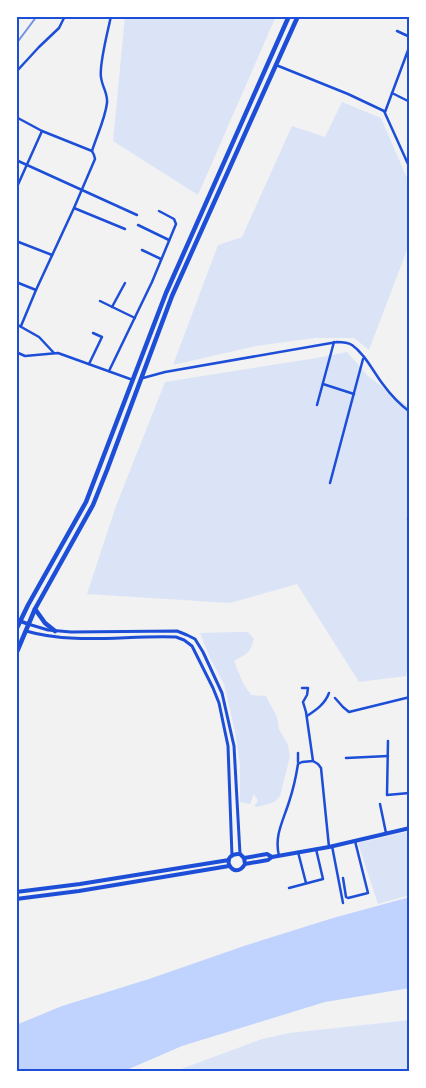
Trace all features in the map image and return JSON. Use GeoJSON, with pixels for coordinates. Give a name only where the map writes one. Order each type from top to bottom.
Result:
{"type":"FeatureCollection","features":[{"type":"Feature","properties":{"kind":"highway"},"geometry":{"type":"LineString","coordinates":[[17,628],[18,621],[86,502],[166,293],[289,16]]}},
{"type":"Feature","properties":{"kind":"highway"},"geometry":{"type":"LineString","coordinates":[[16,654],[28,624],[93,505],[172,296],[298,16]]}},
{"type":"Feature","properties":{"kind":"highway"},"geometry":{"type":"LineString","coordinates":[[36,609],[45,623],[55,631]]}},
{"type":"Feature","properties":{"kind":"main road"},"geometry":{"type":"LineString","coordinates":[[18,621],[28,624]]}},
{"type":"Feature","properties":{"kind":"main road"},"geometry":{"type":"LineString","coordinates":[[17,628],[26,631]]}},
{"type":"Feature","properties":{"kind":"main road"},"geometry":{"type":"LineString","coordinates":[[245,864],[268,860],[272,857],[330,847],[410,828]]}},
{"type":"Feature","properties":{"kind":"main road"},"geometry":{"type":"LineString","coordinates":[[16,899],[79,891],[229,866],[236,870],[242,869],[245,864],[244,858],[240,854],[234,854],[229,860],[229,866]]}},
{"type":"Feature","properties":{"kind":"main road"},"geometry":{"type":"LineString","coordinates":[[244,858],[267,854],[272,857]]}},
{"type":"Feature","properties":{"kind":"main road"},"geometry":{"type":"LineString","coordinates":[[16,892],[80,884],[229,860]]}},
{"type":"Feature","properties":{"kind":"street"},"geometry":{"type":"LineString","coordinates":[[16,72],[59,28],[65,16]]}},
{"type":"Feature","properties":{"kind":"street"},"geometry":{"type":"LineString","coordinates":[[21,326],[94,159],[92,151],[106,106],[106,94],[100,77],[110,16]]}},
{"type":"Feature","properties":{"kind":"street"},"geometry":{"type":"LineString","coordinates":[[397,31],[410,37]]}},
{"type":"Feature","properties":{"kind":"street"},"geometry":{"type":"LineString","coordinates":[[385,112],[410,45]]}},
{"type":"Feature","properties":{"kind":"street"},"geometry":{"type":"LineString","coordinates":[[276,66],[348,94],[385,112],[408,164]]}},
{"type":"Feature","properties":{"kind":"street"},"geometry":{"type":"LineString","coordinates":[[392,93],[410,102]]}},
{"type":"Feature","properties":{"kind":"street"},"geometry":{"type":"LineString","coordinates":[[16,117],[42,131],[92,151]]}},
{"type":"Feature","properties":{"kind":"street"},"geometry":{"type":"LineString","coordinates":[[16,189],[42,131]]}},
{"type":"Feature","properties":{"kind":"street"},"geometry":{"type":"LineString","coordinates":[[16,160],[137,215]]}},
{"type":"Feature","properties":{"kind":"street"},"geometry":{"type":"LineString","coordinates":[[74,208],[125,229]]}},
{"type":"Feature","properties":{"kind":"street"},"geometry":{"type":"LineString","coordinates":[[109,371],[135,318],[176,222],[159,211]]}},
{"type":"Feature","properties":{"kind":"street"},"geometry":{"type":"LineString","coordinates":[[138,225],[169,240]]}},
{"type":"Feature","properties":{"kind":"street"},"geometry":{"type":"LineString","coordinates":[[16,241],[52,255]]}},
{"type":"Feature","properties":{"kind":"street"},"geometry":{"type":"LineString","coordinates":[[142,250],[161,259]]}},
{"type":"Feature","properties":{"kind":"street"},"geometry":{"type":"LineString","coordinates":[[16,282],[36,290]]}},
{"type":"Feature","properties":{"kind":"street"},"geometry":{"type":"LineString","coordinates":[[112,307],[125,283]]}},
{"type":"Feature","properties":{"kind":"street"},"geometry":{"type":"LineString","coordinates":[[100,301],[135,318]]}},
{"type":"Feature","properties":{"kind":"street"},"geometry":{"type":"LineString","coordinates":[[16,324],[39,337],[55,353]]}},
{"type":"Feature","properties":{"kind":"street"},"geometry":{"type":"LineString","coordinates":[[89,364],[102,337],[93,333]]}},
{"type":"Feature","properties":{"kind":"street"},"geometry":{"type":"LineString","coordinates":[[141,379],[165,372],[334,342],[346,342],[353,346],[364,358],[397,401],[410,412]]}},
{"type":"Feature","properties":{"kind":"street"},"geometry":{"type":"LineString","coordinates":[[317,405],[334,342]]}},
{"type":"Feature","properties":{"kind":"street"},"geometry":{"type":"LineString","coordinates":[[16,352],[25,356],[58,353],[133,380]]}},
{"type":"Feature","properties":{"kind":"street"},"geometry":{"type":"LineString","coordinates":[[330,483],[364,358]]}},
{"type":"Feature","properties":{"kind":"street"},"geometry":{"type":"LineString","coordinates":[[323,384],[354,394]]}},
{"type":"Feature","properties":{"kind":"street"},"geometry":{"type":"LineString","coordinates":[[408,519],[410,515]]}},
{"type":"Feature","properties":{"kind":"street"},"geometry":{"type":"LineString","coordinates":[[28,624],[55,631],[171,631],[183,633],[195,640],[203,652],[222,693],[233,736],[240,854]]}},
{"type":"Feature","properties":{"kind":"street"},"geometry":{"type":"LineString","coordinates":[[26,631],[48,637],[71,638],[176,637],[191,644],[216,695],[228,746],[232,856]]}},
{"type":"Feature","properties":{"kind":"street"},"geometry":{"type":"LineString","coordinates":[[302,688],[308,688],[303,702],[307,716],[313,761]]}},
{"type":"Feature","properties":{"kind":"street"},"geometry":{"type":"LineString","coordinates":[[307,716],[324,703],[329,693]]}},
{"type":"Feature","properties":{"kind":"street"},"geometry":{"type":"LineString","coordinates":[[335,698],[348,712],[410,697]]}},
{"type":"Feature","properties":{"kind":"street"},"geometry":{"type":"LineString","coordinates":[[388,741],[387,795],[409,793]]}},
{"type":"Feature","properties":{"kind":"street"},"geometry":{"type":"LineString","coordinates":[[279,856],[277,848],[278,834],[289,803],[298,764],[298,753]]}},
{"type":"Feature","properties":{"kind":"street"},"geometry":{"type":"LineString","coordinates":[[346,758],[388,756]]}},
{"type":"Feature","properties":{"kind":"street"},"geometry":{"type":"LineString","coordinates":[[298,764],[313,761],[321,768],[330,847],[342,903]]}},
{"type":"Feature","properties":{"kind":"street"},"geometry":{"type":"LineString","coordinates":[[410,784],[410,798]]}},
{"type":"Feature","properties":{"kind":"street"},"geometry":{"type":"LineString","coordinates":[[380,804],[386,833]]}},
{"type":"Feature","properties":{"kind":"street"},"geometry":{"type":"LineString","coordinates":[[343,878],[346,897],[368,893],[355,841]]}},
{"type":"Feature","properties":{"kind":"street"},"geometry":{"type":"LineString","coordinates":[[289,888],[323,879],[316,849]]}},
{"type":"Feature","properties":{"kind":"street"},"geometry":{"type":"LineString","coordinates":[[298,852],[306,883]]}},
{"type":"Feature","properties":{"kind":"shaded area"},"geometry":{"type":"Polygon","coordinates":[[[125,16],[276,16],[198,195],[113,141],[125,16]]]}},
{"type":"Feature","properties":{"kind":"shaded area"},"geometry":{"type":"Polygon","coordinates":[[[342,102],[381,118],[410,185],[410,242],[369,350],[354,338],[315,338],[256,346],[173,365],[218,245],[242,237],[292,126],[325,137],[342,102]]]}},
{"type":"Feature","properties":{"kind":"shaded area"},"geometry":{"type":"Polygon","coordinates":[[[347,352],[368,376],[410,408],[410,654],[406,676],[359,682],[297,584],[230,603],[87,594],[116,506],[165,382],[347,352]]]}},
{"type":"Feature","properties":{"kind":"shaded area"},"geometry":{"type":"Polygon","coordinates":[[[248,632],[254,639],[251,648],[247,653],[234,661],[243,683],[251,695],[266,696],[277,717],[279,729],[288,745],[290,757],[280,796],[274,802],[257,807],[254,806],[258,801],[254,794],[250,804],[240,802],[240,765],[235,731],[224,684],[210,658],[200,633],[248,632]]]}},
{"type":"Feature","properties":{"kind":"shaded area"},"geometry":{"type":"Polygon","coordinates":[[[410,831],[410,895],[378,904],[358,843],[410,831]]]}},
{"type":"Feature","properties":{"kind":"shaded area"},"geometry":{"type":"Polygon","coordinates":[[[410,1020],[410,1072],[176,1072],[262,1039],[289,1033],[410,1020]]]}},
{"type":"Feature","properties":{"kind":"water"},"geometry":{"type":"Polygon","coordinates":[[[410,897],[410,988],[325,1002],[182,1046],[122,1072],[16,1072],[16,1025],[62,1006],[149,979],[244,946],[333,918],[410,897]]]}},
{"type":"Feature","properties":{"kind":"railway"},"geometry":{"type":"LineString","coordinates":[[16,44],[37,16]]}}]}
